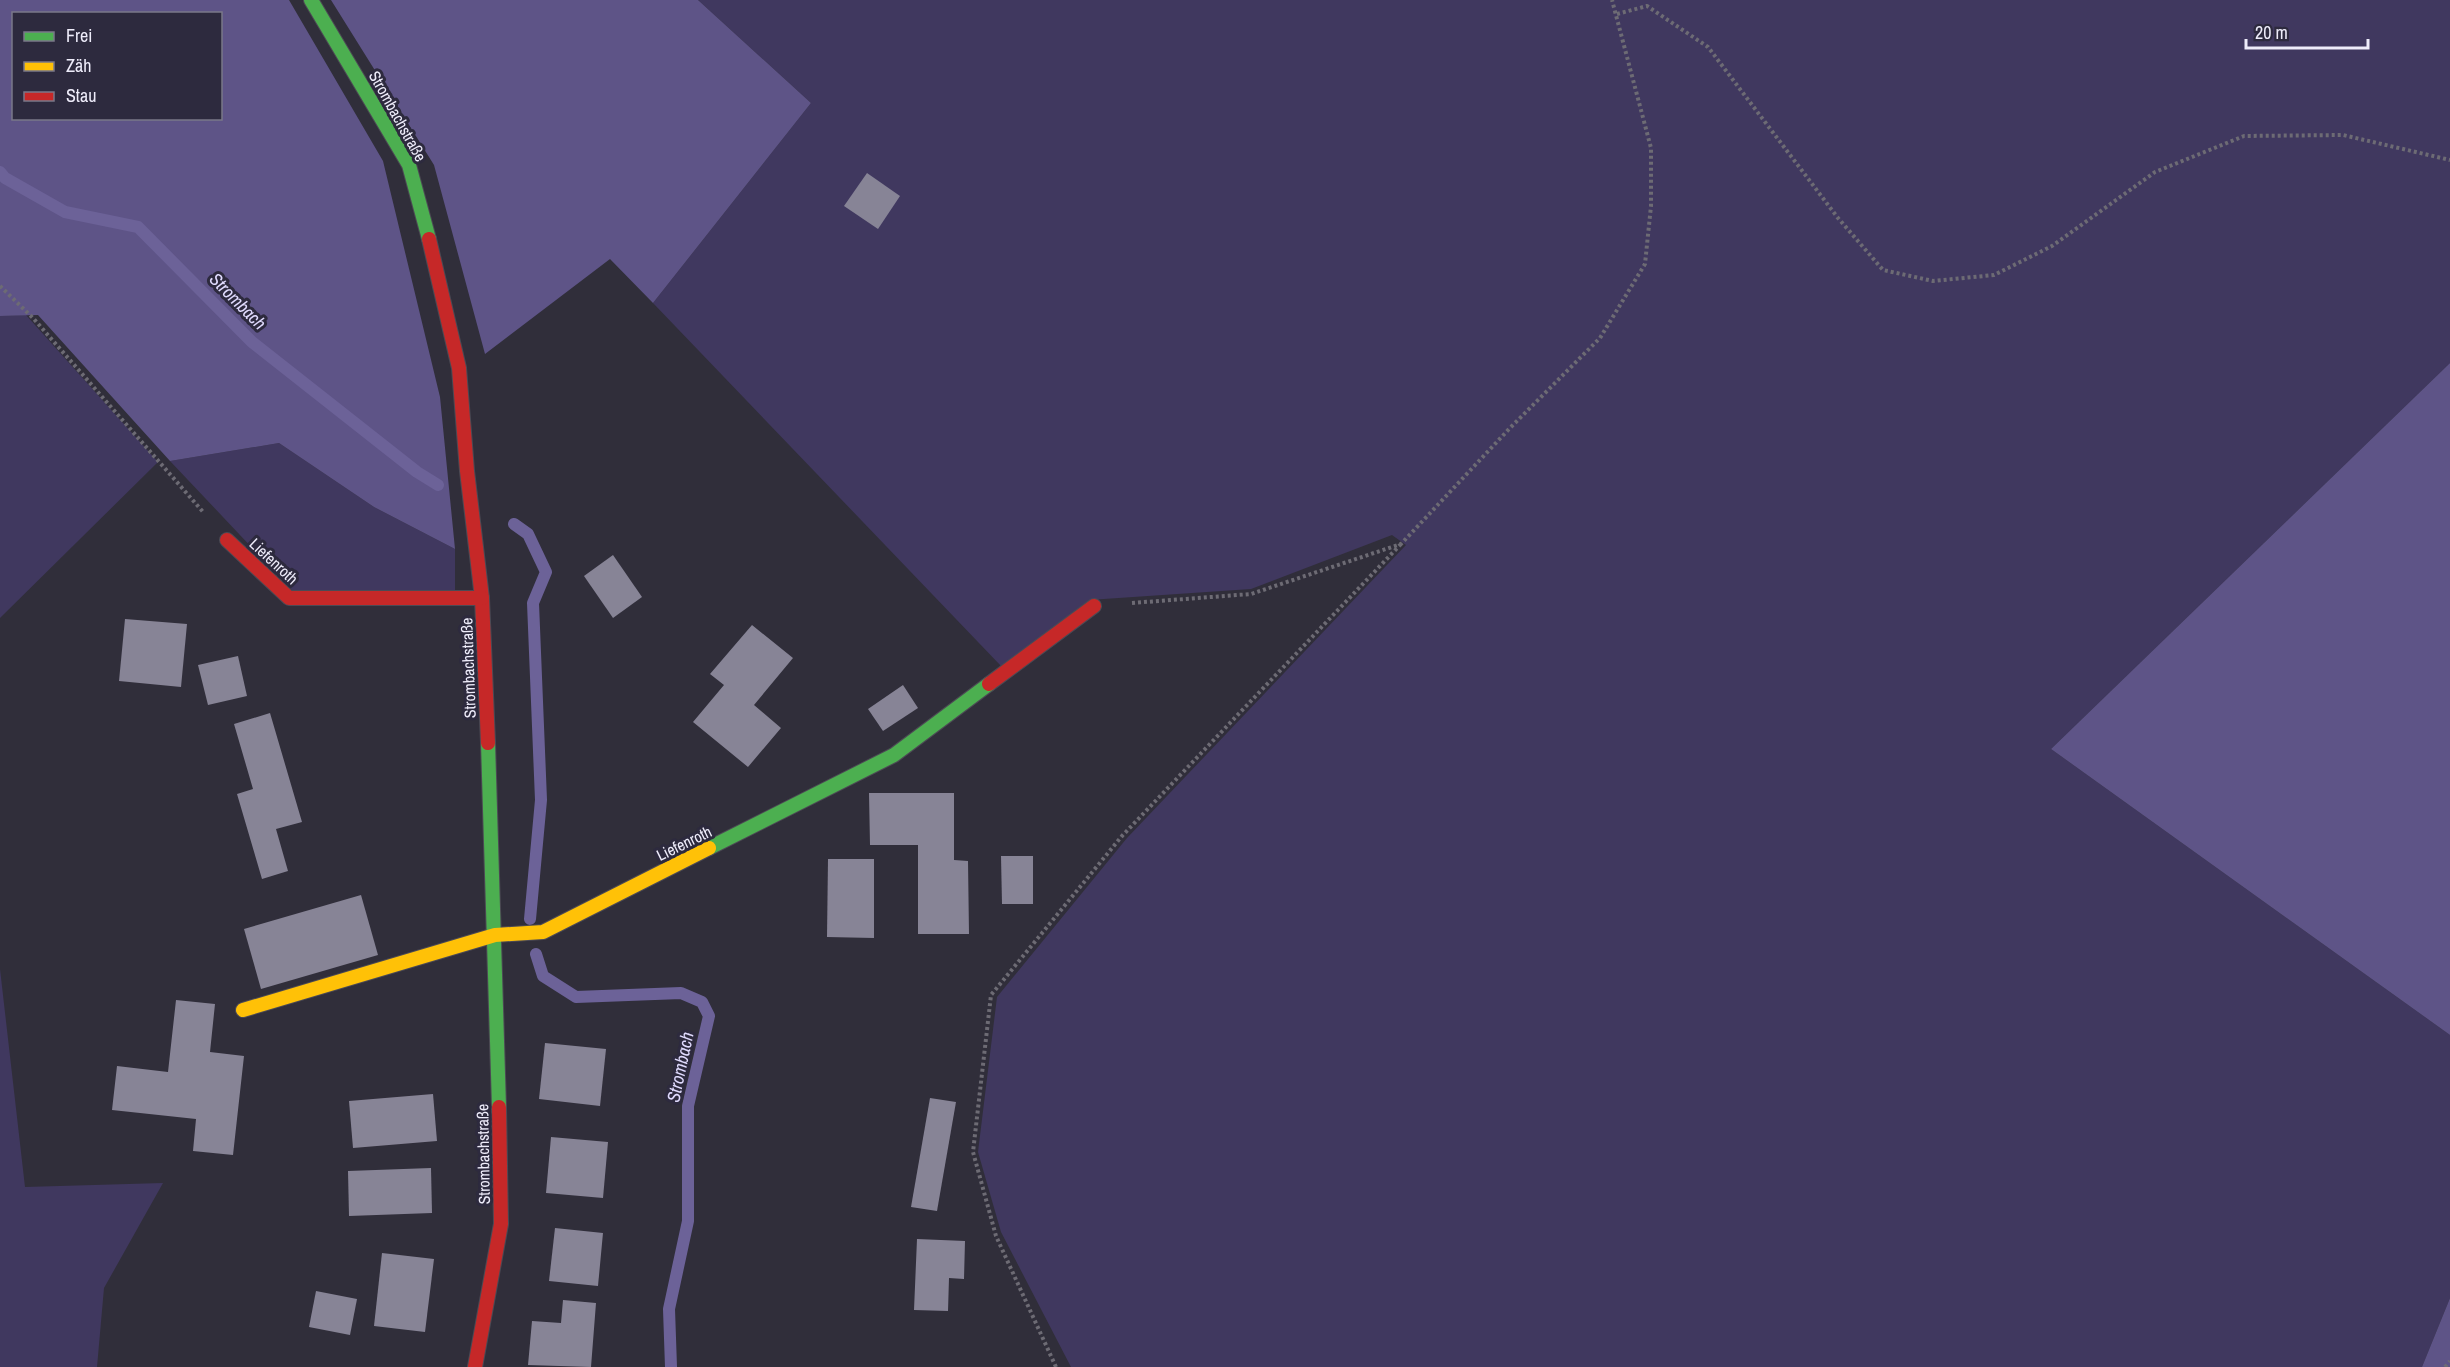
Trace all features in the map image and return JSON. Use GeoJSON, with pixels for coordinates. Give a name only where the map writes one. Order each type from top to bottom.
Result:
{"type":"FeatureCollection","features":[{"type":"Feature","properties":{"kind":"main road","name":"Strombachstraße"},"geometry":{"type":"LineString","coordinates":[[312,0],[409,165],[432,249],[459,368],[467,471],[482,598],[495,935],[501,1224],[475,1367]]}},
{"type":"Feature","properties":{"kind":"main road","name":"Liefenroth"},"geometry":{"type":"LineString","coordinates":[[227,540],[289,598],[482,598]]}},
{"type":"Feature","properties":{"kind":"main road","name":"Liefenroth"},"geometry":{"type":"LineString","coordinates":[[243,1010],[495,935],[543,932],[894,755],[1094,606]]}},
{"type":"Feature","properties":{"kind":"path"},"geometry":{"type":"LineString","coordinates":[[1056,1367],[996,1236],[973,1152],[991,995],[1122,836],[1510,428],[1600,338],[1645,264],[1651,206],[1651,148],[1612,0]]}},
{"type":"Feature","properties":{"kind":"path"},"geometry":{"type":"LineString","coordinates":[[1617,14],[1647,6],[1708,47],[1838,218],[1883,270],[1933,281],[1994,275],[2052,246],[2155,172],[2244,136],[2343,135],[2450,160]]}},
{"type":"Feature","properties":{"kind":"path"},"geometry":{"type":"LineString","coordinates":[[0,286],[33,318],[227,540]]}},
{"type":"Feature","properties":{"kind":"path"},"geometry":{"type":"LineString","coordinates":[[1094,606],[1251,594],[1401,544]]}},
{"type":"Feature","properties":{"kind":"path"},"geometry":{"type":"LineString","coordinates":[[2445,1367],[2450,1361]]}},
{"type":"Feature","properties":{"kind":"shaded area"},"geometry":{"type":"Polygon","coordinates":[[[0,0],[289,0],[383,161],[440,397],[455,549],[374,507],[279,443],[170,461],[38,315],[0,316],[0,0]]]}},
{"type":"Feature","properties":{"kind":"shaded area"},"geometry":{"type":"Polygon","coordinates":[[[331,0],[698,0],[811,103],[653,303],[610,259],[485,354],[434,165],[331,0]]]}},
{"type":"Feature","properties":{"kind":"shaded area"},"geometry":{"type":"Polygon","coordinates":[[[698,0],[2450,0],[2450,363],[2051,749],[2450,1035],[2450,1298],[2422,1367],[1071,1367],[1001,1232],[978,1152],[997,997],[1127,838],[1406,545],[1392,535],[1251,589],[1089,600],[1002,667],[653,303],[811,103],[698,0]]]}},
{"type":"Feature","properties":{"kind":"shaded area"},"geometry":{"type":"Polygon","coordinates":[[[26,315],[158,462],[0,618],[0,316],[26,315]]]}},
{"type":"Feature","properties":{"kind":"shaded area"},"geometry":{"type":"Polygon","coordinates":[[[2450,363],[2450,1035],[2051,749],[2450,363]]]}},
{"type":"Feature","properties":{"kind":"shaded area"},"geometry":{"type":"Polygon","coordinates":[[[279,443],[374,507],[455,549],[455,596],[293,591],[170,461],[279,443]]]}},
{"type":"Feature","properties":{"kind":"shaded area"},"geometry":{"type":"Polygon","coordinates":[[[0,969],[25,1187],[163,1183],[104,1288],[97,1367],[0,1367],[0,969]]]}},
{"type":"Feature","properties":{"kind":"shaded area"},"geometry":{"type":"Polygon","coordinates":[[[2450,1298],[2450,1367],[2422,1367],[2450,1298]]]}},
{"type":"Feature","properties":{"kind":"building"},"geometry":{"type":"Polygon","coordinates":[[[867,173],[900,196],[878,229],[844,206],[867,173]]]}},
{"type":"Feature","properties":{"kind":"building"},"geometry":{"type":"Polygon","coordinates":[[[613,555],[642,597],[613,618],[584,576],[613,555]]]}},
{"type":"Feature","properties":{"kind":"building"},"geometry":{"type":"Polygon","coordinates":[[[125,619],[187,624],[181,687],[119,681],[125,619]]]}},
{"type":"Feature","properties":{"kind":"building"},"geometry":{"type":"Polygon","coordinates":[[[752,625],[793,658],[754,705],[781,728],[748,767],[693,722],[724,685],[710,674],[752,625]]]}},
{"type":"Feature","properties":{"kind":"building"},"geometry":{"type":"Polygon","coordinates":[[[238,656],[247,696],[208,705],[198,665],[238,656]]]}},
{"type":"Feature","properties":{"kind":"building"},"geometry":{"type":"Polygon","coordinates":[[[903,685],[918,708],[883,731],[868,709],[903,685]]]}},
{"type":"Feature","properties":{"kind":"building"},"geometry":{"type":"Polygon","coordinates":[[[270,713],[302,822],[276,829],[288,871],[262,879],[237,794],[253,789],[234,724],[270,713]]]}},
{"type":"Feature","properties":{"kind":"building"},"geometry":{"type":"Polygon","coordinates":[[[869,793],[954,793],[954,860],[968,861],[969,934],[918,934],[918,845],[870,845],[869,793]]]}},
{"type":"Feature","properties":{"kind":"building"},"geometry":{"type":"Polygon","coordinates":[[[1001,856],[1033,856],[1033,904],[1002,904],[1001,856]]]}},
{"type":"Feature","properties":{"kind":"building"},"geometry":{"type":"Polygon","coordinates":[[[828,859],[874,859],[874,938],[827,937],[828,859]]]}},
{"type":"Feature","properties":{"kind":"building"},"geometry":{"type":"Polygon","coordinates":[[[361,895],[378,955],[261,989],[244,929],[361,895]]]}},
{"type":"Feature","properties":{"kind":"building"},"geometry":{"type":"Polygon","coordinates":[[[176,1000],[215,1004],[210,1052],[244,1056],[233,1155],[193,1151],[196,1119],[112,1110],[117,1066],[168,1072],[176,1000]]]}},
{"type":"Feature","properties":{"kind":"building"},"geometry":{"type":"Polygon","coordinates":[[[545,1043],[606,1049],[600,1106],[539,1099],[545,1043]]]}},
{"type":"Feature","properties":{"kind":"building"},"geometry":{"type":"Polygon","coordinates":[[[433,1094],[437,1141],[353,1148],[349,1101],[433,1094]]]}},
{"type":"Feature","properties":{"kind":"building"},"geometry":{"type":"Polygon","coordinates":[[[930,1098],[956,1102],[937,1211],[911,1207],[930,1098]]]}},
{"type":"Feature","properties":{"kind":"building"},"geometry":{"type":"Polygon","coordinates":[[[551,1137],[608,1142],[603,1198],[546,1193],[551,1137]]]}},
{"type":"Feature","properties":{"kind":"building"},"geometry":{"type":"Polygon","coordinates":[[[431,1168],[432,1213],[349,1216],[348,1171],[431,1168]]]}},
{"type":"Feature","properties":{"kind":"building"},"geometry":{"type":"Polygon","coordinates":[[[555,1228],[603,1233],[598,1286],[549,1281],[555,1228]]]}},
{"type":"Feature","properties":{"kind":"building"},"geometry":{"type":"Polygon","coordinates":[[[917,1239],[965,1241],[964,1279],[949,1278],[948,1311],[914,1310],[917,1239]]]}},
{"type":"Feature","properties":{"kind":"building"},"geometry":{"type":"Polygon","coordinates":[[[382,1253],[434,1259],[425,1332],[374,1326],[382,1253]]]}},
{"type":"Feature","properties":{"kind":"building"},"geometry":{"type":"Polygon","coordinates":[[[316,1291],[357,1299],[350,1335],[309,1327],[316,1291]]]}},
{"type":"Feature","properties":{"kind":"building"},"geometry":{"type":"Polygon","coordinates":[[[563,1300],[596,1303],[591,1367],[528,1365],[532,1321],[561,1323],[563,1300]]]}},
{"type":"Feature","properties":{"kind":"waterway","name":"Strombach"},"geometry":{"type":"LineString","coordinates":[[0,172],[5,178],[65,212],[138,227],[252,342],[417,472],[438,485]]}},
{"type":"Feature","properties":{"kind":"waterway","name":"Strombach"},"geometry":{"type":"LineString","coordinates":[[514,524],[528,534],[546,572],[533,603],[541,800],[530,919]]}},
{"type":"Feature","properties":{"kind":"waterway","name":"Strombach"},"geometry":{"type":"LineString","coordinates":[[536,954],[543,976],[576,997],[681,993],[702,1002],[709,1016],[688,1106],[688,1221],[669,1309],[671,1367]]}},
{"type":"Feature","properties":{"kind":"traffic: fast"},"geometry":{"type":"LineString","coordinates":[[311,0],[409,165],[429,239]]}},
{"type":"Feature","properties":{"kind":"traffic: fast"},"geometry":{"type":"LineString","coordinates":[[709,848],[894,755],[989,684]]}},
{"type":"Feature","properties":{"kind":"traffic: fast"},"geometry":{"type":"LineString","coordinates":[[488,743],[499,1107]]}},
{"type":"Feature","properties":{"kind":"traffic: slow"},"geometry":{"type":"LineString","coordinates":[[243,1010],[495,935],[543,932],[709,848]]}},
{"type":"Feature","properties":{"kind":"traffic: jam"},"geometry":{"type":"LineString","coordinates":[[429,239],[459,368],[467,471],[482,598],[488,743]]}},
{"type":"Feature","properties":{"kind":"traffic: jam"},"geometry":{"type":"LineString","coordinates":[[227,540],[289,598],[482,598]]}},
{"type":"Feature","properties":{"kind":"traffic: jam"},"geometry":{"type":"LineString","coordinates":[[989,684],[1094,606]]}},
{"type":"Feature","properties":{"kind":"traffic: jam"},"geometry":{"type":"LineString","coordinates":[[475,1367],[501,1224],[499,1107]]}}]}
